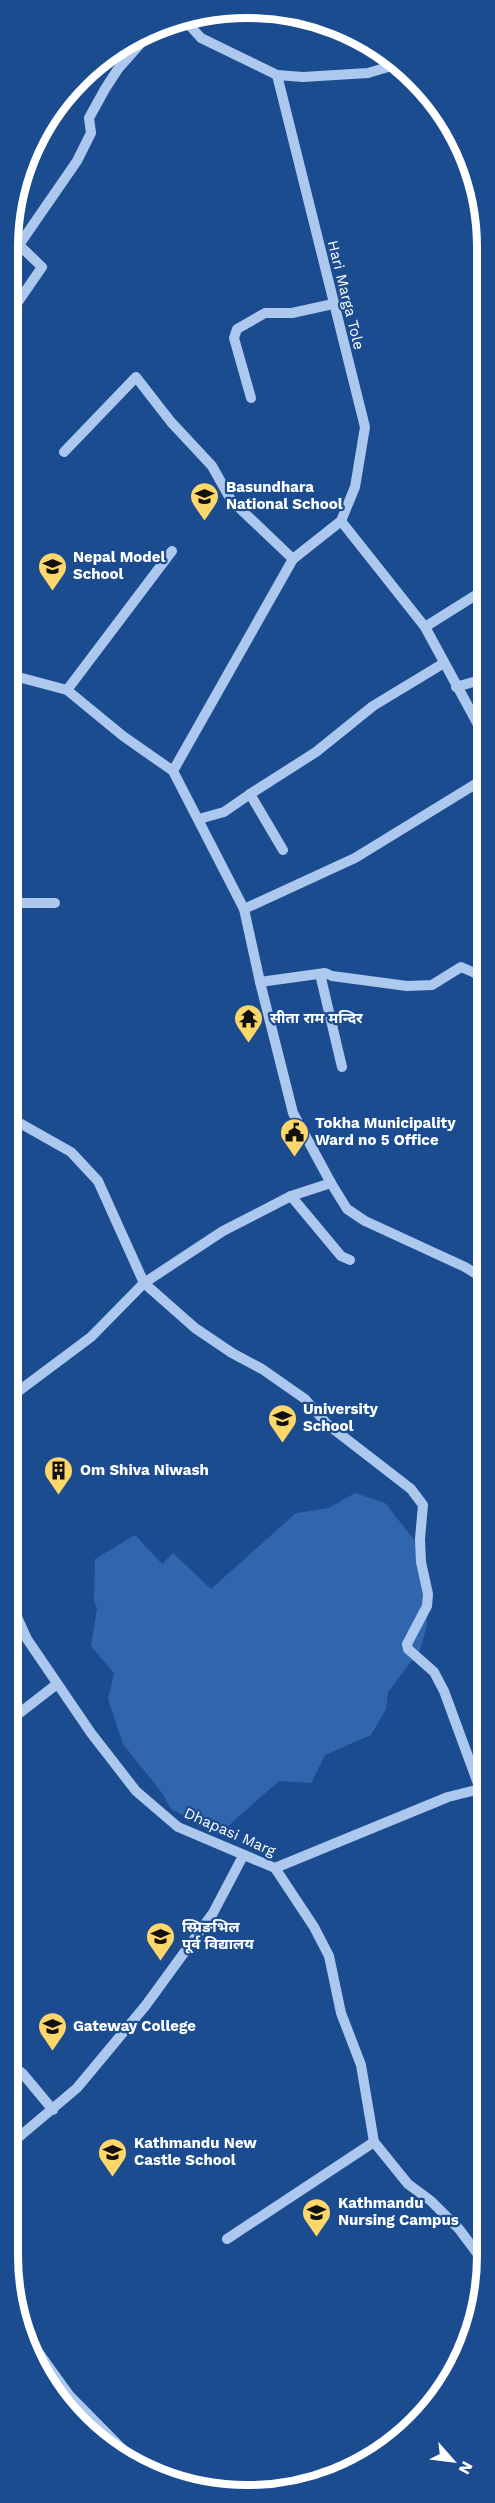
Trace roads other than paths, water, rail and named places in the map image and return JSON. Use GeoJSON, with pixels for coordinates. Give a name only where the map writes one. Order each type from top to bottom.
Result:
{"type":"FeatureCollection","features":[{"type":"Feature","properties":{"kind":"street"},"geometry":{"type":"LineString","coordinates":[[190,26],[201,38],[277,75],[303,77],[368,73],[389,67]]}},
{"type":"Feature","properties":{"kind":"street"},"geometry":{"type":"LineString","coordinates":[[18,302],[42,267],[19,244],[77,161],[91,133],[89,118],[118,69],[138,46]]}},
{"type":"Feature","properties":{"kind":"street","name":"Hari Marga Tole"},"geometry":{"type":"LineString","coordinates":[[277,75],[365,427],[356,487],[341,521]]}},
{"type":"Feature","properties":{"kind":"street"},"geometry":{"type":"LineString","coordinates":[[251,398],[234,338],[237,329],[265,314],[292,313],[333,304]]}},
{"type":"Feature","properties":{"kind":"street"},"geometry":{"type":"LineString","coordinates":[[64,452],[136,377],[171,422],[212,466],[231,500],[293,559]]}},
{"type":"Feature","properties":{"kind":"street"},"geometry":{"type":"LineString","coordinates":[[173,771],[293,559],[341,521],[425,627],[477,724]]}},
{"type":"Feature","properties":{"kind":"street"},"geometry":{"type":"LineString","coordinates":[[67,690],[172,550]]}},
{"type":"Feature","properties":{"kind":"street"},"geometry":{"type":"LineString","coordinates":[[425,627],[477,594]]}},
{"type":"Feature","properties":{"kind":"street"},"geometry":{"type":"LineString","coordinates":[[199,819],[224,812],[316,752],[374,706],[444,663]]}},
{"type":"Feature","properties":{"kind":"street"},"geometry":{"type":"LineString","coordinates":[[18,679],[67,690],[123,736],[173,771],[244,909],[293,1113],[331,1183],[347,1209],[365,1221],[477,1274]]}},
{"type":"Feature","properties":{"kind":"street"},"geometry":{"type":"LineString","coordinates":[[456,687],[477,681]]}},
{"type":"Feature","properties":{"kind":"street"},"geometry":{"type":"LineString","coordinates":[[244,909],[356,858],[477,783]]}},
{"type":"Feature","properties":{"kind":"street"},"geometry":{"type":"LineString","coordinates":[[250,794],[283,850]]}},
{"type":"Feature","properties":{"kind":"street"},"geometry":{"type":"LineString","coordinates":[[18,903],[55,903]]}},
{"type":"Feature","properties":{"kind":"street"},"geometry":{"type":"LineString","coordinates":[[260,982],[320,974],[407,986],[432,985],[461,967],[477,975]]}},
{"type":"Feature","properties":{"kind":"street"},"geometry":{"type":"LineString","coordinates":[[320,974],[342,1067]]}},
{"type":"Feature","properties":{"kind":"street"},"geometry":{"type":"LineString","coordinates":[[18,1122],[71,1152],[98,1181],[144,1283],[195,1328],[232,1353],[262,1369],[304,1399],[327,1424],[404,1483],[423,1505],[420,1539],[421,1562],[428,1600],[407,1644],[408,1649],[434,1672],[444,1691],[477,1781]]}},
{"type":"Feature","properties":{"kind":"street"},"geometry":{"type":"LineString","coordinates":[[18,1392],[91,1337],[144,1283],[223,1231],[291,1196],[331,1183]]}},
{"type":"Feature","properties":{"kind":"street"},"geometry":{"type":"LineString","coordinates":[[291,1196],[341,1256],[350,1260]]}},
{"type":"Feature","properties":{"kind":"street","name":"Dhapasi Marg"},"geometry":{"type":"LineString","coordinates":[[18,1619],[27,1639],[57,1684],[136,1791],[178,1827],[275,1868],[314,1927],[329,1956],[341,2013],[361,2065],[374,2142],[408,2184],[432,2201],[459,2229],[477,2253]]}},
{"type":"Feature","properties":{"kind":"street"},"geometry":{"type":"LineString","coordinates":[[18,1714],[57,1684]]}},
{"type":"Feature","properties":{"kind":"street"},"geometry":{"type":"LineString","coordinates":[[275,1868],[448,1797],[477,1790]]}},
{"type":"Feature","properties":{"kind":"street"},"geometry":{"type":"LineString","coordinates":[[18,2136],[77,2088],[146,2005],[213,1913],[243,1856]]}},
{"type":"Feature","properties":{"kind":"street"},"geometry":{"type":"LineString","coordinates":[[18,2070],[52,2110]]}},
{"type":"Feature","properties":{"kind":"street"},"geometry":{"type":"LineString","coordinates":[[227,2239],[374,2142]]}},
{"type":"Feature","properties":{"kind":"street"},"geometry":{"type":"LineString","coordinates":[[46,2364],[69,2396],[119,2445]]}},
{"type":"Feature","properties":{"kind":"place","name":"Basundhara National School"},"geometry":{"type":"Point","coordinates":[205,522]}},
{"type":"Feature","properties":{"kind":"place","name":"Nepal Model School"},"geometry":{"type":"Point","coordinates":[52,592]}},
{"type":"Feature","properties":{"kind":"place","name":"सीता राम मन्दिर"},"geometry":{"type":"Point","coordinates":[249,1044]}},
{"type":"Feature","properties":{"kind":"place","name":"Tokha Municipality Ward no 5 Office"},"geometry":{"type":"Point","coordinates":[294,1158]}},
{"type":"Feature","properties":{"kind":"place","name":"University School"},"geometry":{"type":"Point","coordinates":[282,1444]}},
{"type":"Feature","properties":{"kind":"place","name":"Om Shiva Niwash"},"geometry":{"type":"Point","coordinates":[59,1496]}},
{"type":"Feature","properties":{"kind":"place","name":"स्प्रिङभिल पूर्व विद्यालय"},"geometry":{"type":"Point","coordinates":[161,1962]}},
{"type":"Feature","properties":{"kind":"place","name":"Gateway College"},"geometry":{"type":"Point","coordinates":[52,2052]}},
{"type":"Feature","properties":{"kind":"place","name":"Kathmandu New Castle School"},"geometry":{"type":"Point","coordinates":[113,2178]}},
{"type":"Feature","properties":{"kind":"place","name":"Kathmandu Nursing Campus"},"geometry":{"type":"Point","coordinates":[317,2238]}}]}
